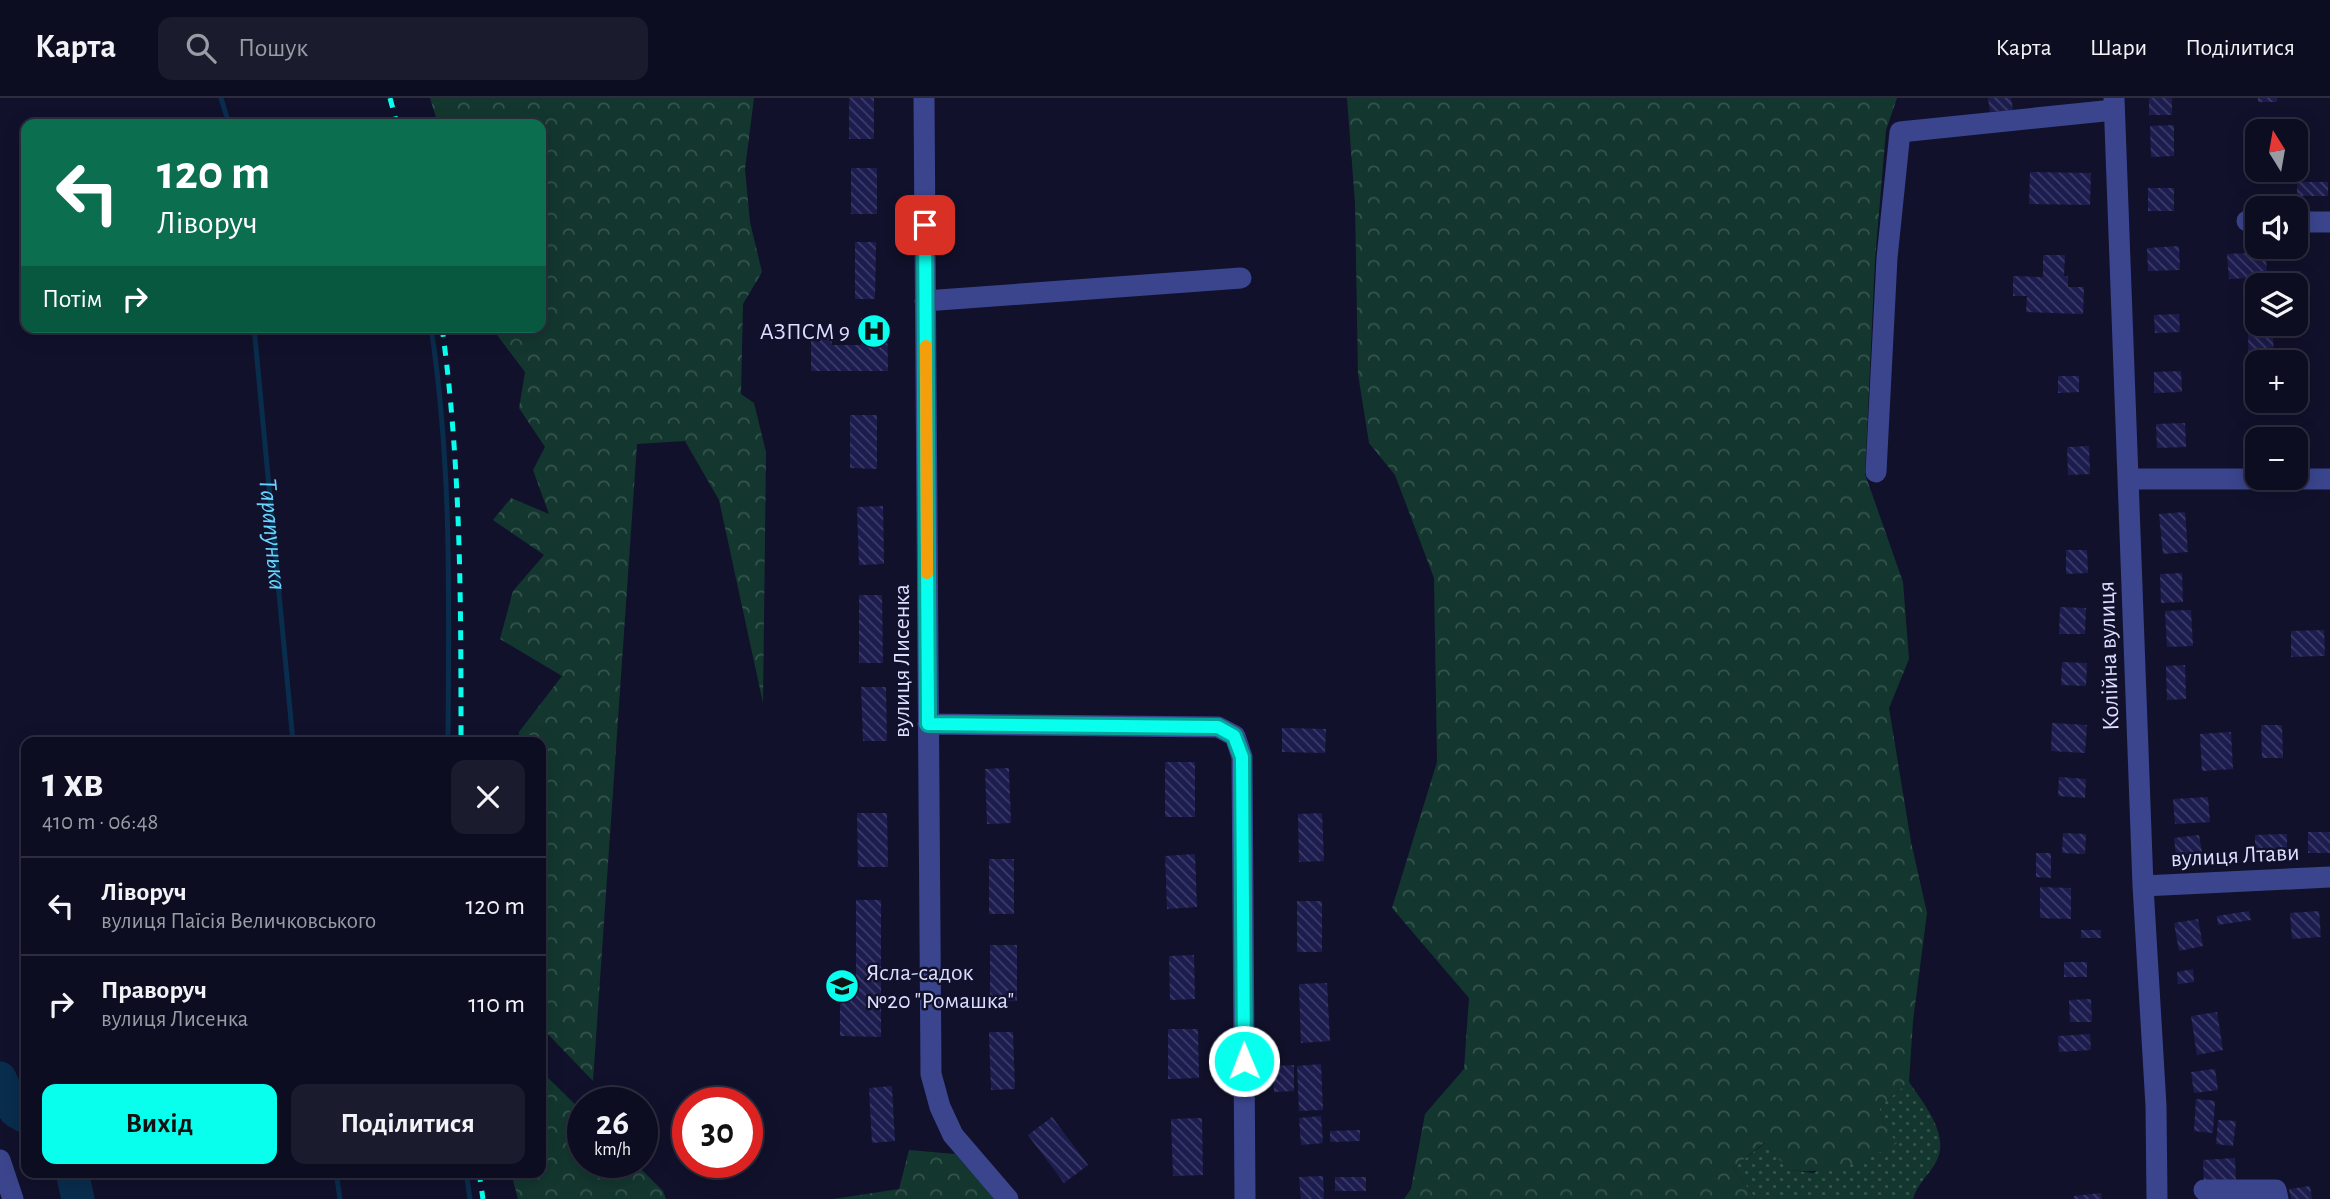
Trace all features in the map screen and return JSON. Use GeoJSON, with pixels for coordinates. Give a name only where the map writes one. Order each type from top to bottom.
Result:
{"type":"FeatureCollection","features":[{"type":"Feature","properties":{"kind":"street","name":"вулиця Лисенка"},"geometry":{"type":"LineString","coordinates":[[924,98],[931,1074],[940,1107],[953,1135],[1008,1199]]}},
{"type":"Feature","properties":{"kind":"street","name":"Колійна вулиця"},"geometry":{"type":"LineString","coordinates":[[1876,472],[1887,258],[1900,132],[2114,104],[2143,886],[2157,1106],[2157,1199]]}},
{"type":"Feature","properties":{"kind":"street"},"geometry":{"type":"LineString","coordinates":[[2308,222],[2330,222]]}},
{"type":"Feature","properties":{"kind":"street"},"geometry":{"type":"LineString","coordinates":[[925,302],[1241,278]]}},
{"type":"Feature","properties":{"kind":"street"},"geometry":{"type":"LineString","coordinates":[[2128,480],[2330,479]]}},
{"type":"Feature","properties":{"kind":"street"},"geometry":{"type":"LineString","coordinates":[[928,724],[1218,727],[1234,736],[1242,757],[1245,1199]]}},
{"type":"Feature","properties":{"kind":"street","name":"вулиця Лтави"},"geometry":{"type":"LineString","coordinates":[[2143,886],[2330,877]]}},
{"type":"Feature","properties":{"kind":"street"},"geometry":{"type":"LineString","coordinates":[[0,1160],[13,1199]]}},
{"type":"Feature","properties":{"kind":"street"},"geometry":{"type":"LineString","coordinates":[[2204,1190],[2276,1190],[2278,1199]]}},
{"type":"Feature","properties":{"kind":"green space"},"geometry":{"type":"Polygon","coordinates":[[[430,98],[754,98],[745,169],[750,222],[762,272],[743,304],[741,394],[754,403],[766,452],[763,703],[719,500],[685,441],[637,444],[593,1081],[546,1032],[546,737],[518,737],[519,732],[562,676],[500,639],[513,591],[544,555],[493,520],[511,498],[549,514],[533,470],[545,447],[519,408],[525,372],[496,333],[546,333],[546,119],[436,119],[430,98]]]}},
{"type":"Feature","properties":{"kind":"green space"},"geometry":{"type":"Polygon","coordinates":[[[1347,98],[1897,98],[1886,130],[1875,260],[1865,474],[1903,582],[1909,659],[1889,708],[1911,842],[1927,913],[1913,1021],[1909,1082],[1879,1107],[1884,1125],[1897,1143],[1884,1150],[1845,1166],[1804,1171],[1789,1170],[1764,1143],[1733,1168],[1756,1199],[1404,1199],[1411,1189],[1425,1114],[1464,1069],[1469,998],[1392,908],[1437,762],[1434,578],[1395,475],[1369,443],[1358,374],[1355,203],[1347,98]]]}},
{"type":"Feature","properties":{"kind":"green space"},"geometry":{"type":"Polygon","coordinates":[[[546,1076],[567,1096],[567,1178],[650,1178],[663,1191],[666,1199],[518,1199],[512,1178],[546,1178],[546,1076]]]}},
{"type":"Feature","properties":{"kind":"green space"},"geometry":{"type":"Polygon","coordinates":[[[1909,1082],[1928,1109],[1940,1141],[1936,1162],[1913,1199],[1756,1199],[1733,1168],[1765,1143],[1789,1170],[1814,1173],[1884,1125],[1879,1107],[1909,1082]]]}},
{"type":"Feature","properties":{"kind":"green space"},"geometry":{"type":"Polygon","coordinates":[[[909,1150],[955,1154],[995,1199],[833,1199],[899,1189],[909,1150]]]}},
{"type":"Feature","properties":{"kind":"building"},"geometry":{"type":"Polygon","coordinates":[[[849,98],[874,98],[874,139],[849,139],[849,98]]]}},
{"type":"Feature","properties":{"kind":"building"},"geometry":{"type":"Polygon","coordinates":[[[1988,98],[2011,98],[2013,110],[1990,112],[1988,98]]]}},
{"type":"Feature","properties":{"kind":"building"},"geometry":{"type":"Polygon","coordinates":[[[2149,98],[2172,98],[2172,115],[2149,115],[2149,98]]]}},
{"type":"Feature","properties":{"kind":"building"},"geometry":{"type":"Polygon","coordinates":[[[2258,98],[2277,98],[2277,102],[2258,102],[2258,98]]]}},
{"type":"Feature","properties":{"kind":"building"},"geometry":{"type":"Polygon","coordinates":[[[2174,125],[2174,156],[2151,157],[2150,126],[2174,125]]]}},
{"type":"Feature","properties":{"kind":"building"},"geometry":{"type":"Polygon","coordinates":[[[851,168],[877,168],[877,214],[851,214],[851,168]]]}},
{"type":"Feature","properties":{"kind":"building"},"geometry":{"type":"Polygon","coordinates":[[[2030,172],[2091,173],[2090,205],[2029,204],[2030,172]]]}},
{"type":"Feature","properties":{"kind":"building"},"geometry":{"type":"Polygon","coordinates":[[[2297,182],[2328,182],[2328,196],[2297,196],[2297,182]]]}},
{"type":"Feature","properties":{"kind":"building"},"geometry":{"type":"Polygon","coordinates":[[[2148,188],[2174,188],[2174,211],[2148,211],[2148,188]]]}},
{"type":"Feature","properties":{"kind":"building"},"geometry":{"type":"Polygon","coordinates":[[[855,242],[876,242],[875,299],[855,299],[855,242]]]}},
{"type":"Feature","properties":{"kind":"building"},"geometry":{"type":"Polygon","coordinates":[[[2179,246],[2180,270],[2148,271],[2147,248],[2179,246]]]}},
{"type":"Feature","properties":{"kind":"building"},"geometry":{"type":"Polygon","coordinates":[[[2245,253],[2245,259],[2266,259],[2267,273],[2245,273],[2245,278],[2229,279],[2227,254],[2245,253]]]}},
{"type":"Feature","properties":{"kind":"building"},"geometry":{"type":"Polygon","coordinates":[[[2043,255],[2065,255],[2064,276],[2068,276],[2068,287],[2084,287],[2083,314],[2026,312],[2027,296],[2013,296],[2013,276],[2043,277],[2043,255]]]}},
{"type":"Feature","properties":{"kind":"building"},"geometry":{"type":"Polygon","coordinates":[[[2179,314],[2180,332],[2155,333],[2154,315],[2179,314]]]}},
{"type":"Feature","properties":{"kind":"building"},"geometry":{"type":"Polygon","coordinates":[[[861,318],[887,318],[888,371],[811,371],[811,336],[832,336],[832,345],[861,345],[861,318]]]}},
{"type":"Feature","properties":{"kind":"building"},"geometry":{"type":"Polygon","coordinates":[[[2248,336],[2273,336],[2274,350],[2248,350],[2248,336]]]}},
{"type":"Feature","properties":{"kind":"building"},"geometry":{"type":"Polygon","coordinates":[[[2181,371],[2182,392],[2154,393],[2154,372],[2181,371]]]}},
{"type":"Feature","properties":{"kind":"building"},"geometry":{"type":"Polygon","coordinates":[[[2058,376],[2079,376],[2079,392],[2058,393],[2058,376]]]}},
{"type":"Feature","properties":{"kind":"building"},"geometry":{"type":"Polygon","coordinates":[[[850,415],[877,415],[877,469],[850,468],[850,415]]]}},
{"type":"Feature","properties":{"kind":"building"},"geometry":{"type":"Polygon","coordinates":[[[2185,423],[2186,447],[2157,448],[2156,424],[2185,423]]]}},
{"type":"Feature","properties":{"kind":"building"},"geometry":{"type":"Polygon","coordinates":[[[2089,446],[2090,474],[2068,475],[2067,447],[2089,446]]]}},
{"type":"Feature","properties":{"kind":"building"},"geometry":{"type":"Polygon","coordinates":[[[883,506],[884,564],[859,565],[857,507],[883,506]]]}},
{"type":"Feature","properties":{"kind":"building"},"geometry":{"type":"Polygon","coordinates":[[[2185,512],[2188,552],[2163,554],[2159,514],[2185,512]]]}},
{"type":"Feature","properties":{"kind":"building"},"geometry":{"type":"Polygon","coordinates":[[[2066,550],[2087,550],[2088,573],[2066,574],[2066,550]]]}},
{"type":"Feature","properties":{"kind":"building"},"geometry":{"type":"Polygon","coordinates":[[[2182,573],[2183,602],[2161,603],[2160,574],[2182,573]]]}},
{"type":"Feature","properties":{"kind":"building"},"geometry":{"type":"Polygon","coordinates":[[[859,595],[882,595],[883,663],[859,663],[859,595]]]}},
{"type":"Feature","properties":{"kind":"building"},"geometry":{"type":"Polygon","coordinates":[[[2060,607],[2086,608],[2085,634],[2059,634],[2060,607]]]}},
{"type":"Feature","properties":{"kind":"building"},"geometry":{"type":"Polygon","coordinates":[[[2191,610],[2193,646],[2167,647],[2165,611],[2191,610]]]}},
{"type":"Feature","properties":{"kind":"building"},"geometry":{"type":"Polygon","coordinates":[[[2324,630],[2325,656],[2291,657],[2291,631],[2324,630]]]}},
{"type":"Feature","properties":{"kind":"building"},"geometry":{"type":"Polygon","coordinates":[[[2062,662],[2087,663],[2086,686],[2061,685],[2062,662]]]}},
{"type":"Feature","properties":{"kind":"building"},"geometry":{"type":"Polygon","coordinates":[[[2185,665],[2186,699],[2167,700],[2166,666],[2185,665]]]}},
{"type":"Feature","properties":{"kind":"building"},"geometry":{"type":"Polygon","coordinates":[[[861,687],[886,687],[887,741],[863,741],[861,687]]]}},
{"type":"Feature","properties":{"kind":"building"},"geometry":{"type":"Polygon","coordinates":[[[2052,723],[2087,725],[2085,753],[2051,751],[2052,723]]]}},
{"type":"Feature","properties":{"kind":"building"},"geometry":{"type":"Polygon","coordinates":[[[2261,725],[2282,725],[2283,758],[2262,758],[2261,725]]]}},
{"type":"Feature","properties":{"kind":"building"},"geometry":{"type":"Polygon","coordinates":[[[1282,728],[1326,729],[1325,753],[1282,752],[1282,728]]]}},
{"type":"Feature","properties":{"kind":"building"},"geometry":{"type":"Polygon","coordinates":[[[2231,732],[2233,769],[2202,771],[2200,734],[2231,732]]]}},
{"type":"Feature","properties":{"kind":"building"},"geometry":{"type":"Polygon","coordinates":[[[1165,762],[1195,762],[1195,817],[1165,817],[1165,762]]]}},
{"type":"Feature","properties":{"kind":"building"},"geometry":{"type":"Polygon","coordinates":[[[1009,768],[1011,823],[987,824],[985,769],[1009,768]]]}},
{"type":"Feature","properties":{"kind":"building"},"geometry":{"type":"Polygon","coordinates":[[[2059,777],[2086,779],[2085,798],[2058,796],[2059,777]]]}},
{"type":"Feature","properties":{"kind":"building"},"geometry":{"type":"Polygon","coordinates":[[[2208,797],[2210,822],[2175,824],[2173,799],[2208,797]]]}},
{"type":"Feature","properties":{"kind":"building"},"geometry":{"type":"Polygon","coordinates":[[[857,813],[887,813],[888,867],[858,867],[857,813]]]}},
{"type":"Feature","properties":{"kind":"building"},"geometry":{"type":"Polygon","coordinates":[[[1322,813],[1324,861],[1299,862],[1298,814],[1322,813]]]}},
{"type":"Feature","properties":{"kind":"building"},"geometry":{"type":"Polygon","coordinates":[[[2308,832],[2330,832],[2330,853],[2308,853],[2308,832]]]}},
{"type":"Feature","properties":{"kind":"building"},"geometry":{"type":"Polygon","coordinates":[[[2063,833],[2086,834],[2085,854],[2062,853],[2063,833]]]}},
{"type":"Feature","properties":{"kind":"building"},"geometry":{"type":"Polygon","coordinates":[[[2287,834],[2287,854],[2255,855],[2255,835],[2287,834]]]}},
{"type":"Feature","properties":{"kind":"building"},"geometry":{"type":"Polygon","coordinates":[[[2199,835],[2202,852],[2176,855],[2174,838],[2199,835]]]}},
{"type":"Feature","properties":{"kind":"building"},"geometry":{"type":"Polygon","coordinates":[[[2036,853],[2051,853],[2051,878],[2036,877],[2036,853]]]}},
{"type":"Feature","properties":{"kind":"building"},"geometry":{"type":"Polygon","coordinates":[[[1195,854],[1197,907],[1167,909],[1165,856],[1195,854]]]}},
{"type":"Feature","properties":{"kind":"building"},"geometry":{"type":"Polygon","coordinates":[[[989,859],[1014,859],[1014,914],[989,914],[989,859]]]}},
{"type":"Feature","properties":{"kind":"building"},"geometry":{"type":"Polygon","coordinates":[[[2040,887],[2071,888],[2071,919],[2040,918],[2040,887]]]}},
{"type":"Feature","properties":{"kind":"building"},"geometry":{"type":"Polygon","coordinates":[[[856,900],[881,900],[881,1037],[840,1036],[840,986],[856,986],[856,900]]]}},
{"type":"Feature","properties":{"kind":"building"},"geometry":{"type":"Polygon","coordinates":[[[1297,901],[1322,901],[1322,952],[1297,952],[1297,901]]]}},
{"type":"Feature","properties":{"kind":"building"},"geometry":{"type":"Polygon","coordinates":[[[2249,911],[2251,920],[2218,925],[2217,916],[2249,911]]]}},
{"type":"Feature","properties":{"kind":"building"},"geometry":{"type":"Polygon","coordinates":[[[2319,911],[2321,937],[2292,939],[2290,913],[2319,911]]]}},
{"type":"Feature","properties":{"kind":"building"},"geometry":{"type":"Polygon","coordinates":[[[2198,919],[2203,946],[2179,951],[2174,923],[2198,919]]]}},
{"type":"Feature","properties":{"kind":"building"},"geometry":{"type":"Polygon","coordinates":[[[2081,930],[2101,930],[2101,938],[2081,938],[2081,930]]]}},
{"type":"Feature","properties":{"kind":"building"},"geometry":{"type":"Polygon","coordinates":[[[990,945],[1017,945],[1017,1001],[990,1001],[990,945]]]}},
{"type":"Feature","properties":{"kind":"building"},"geometry":{"type":"Polygon","coordinates":[[[1194,955],[1195,999],[1170,1000],[1169,956],[1194,955]]]}},
{"type":"Feature","properties":{"kind":"building"},"geometry":{"type":"Polygon","coordinates":[[[2064,962],[2087,962],[2087,977],[2064,977],[2064,962]]]}},
{"type":"Feature","properties":{"kind":"building"},"geometry":{"type":"Polygon","coordinates":[[[2193,969],[2194,982],[2178,984],[2177,972],[2193,969]]]}},
{"type":"Feature","properties":{"kind":"building"},"geometry":{"type":"Polygon","coordinates":[[[1327,983],[1330,1041],[1301,1043],[1299,984],[1327,983]]]}},
{"type":"Feature","properties":{"kind":"building"},"geometry":{"type":"Polygon","coordinates":[[[2091,999],[2092,1022],[2070,1022],[2069,1000],[2091,999]]]}},
{"type":"Feature","properties":{"kind":"building"},"geometry":{"type":"Polygon","coordinates":[[[2217,1012],[2223,1050],[2197,1055],[2191,1016],[2217,1012]]]}},
{"type":"Feature","properties":{"kind":"building"},"geometry":{"type":"Polygon","coordinates":[[[1168,1029],[1198,1029],[1199,1078],[1168,1079],[1168,1029]]]}},
{"type":"Feature","properties":{"kind":"building"},"geometry":{"type":"Polygon","coordinates":[[[989,1032],[1013,1032],[1015,1089],[991,1090],[989,1032]]]}},
{"type":"Feature","properties":{"kind":"building"},"geometry":{"type":"Polygon","coordinates":[[[2090,1034],[2091,1050],[2059,1052],[2058,1036],[2090,1034]]]}},
{"type":"Feature","properties":{"kind":"building"},"geometry":{"type":"Polygon","coordinates":[[[1321,1064],[1323,1110],[1299,1111],[1297,1066],[1321,1064]]]}},
{"type":"Feature","properties":{"kind":"building"},"geometry":{"type":"Polygon","coordinates":[[[1294,1065],[1294,1091],[1274,1092],[1273,1066],[1294,1065]]]}},
{"type":"Feature","properties":{"kind":"building"},"geometry":{"type":"Polygon","coordinates":[[[2215,1069],[2218,1090],[2194,1093],[2191,1072],[2215,1069]]]}},
{"type":"Feature","properties":{"kind":"building"},"geometry":{"type":"Polygon","coordinates":[[[892,1086],[895,1141],[872,1143],[869,1088],[892,1086]]]}},
{"type":"Feature","properties":{"kind":"building"},"geometry":{"type":"Polygon","coordinates":[[[2196,1099],[2215,1101],[2213,1133],[2194,1131],[2196,1099]]]}},
{"type":"Feature","properties":{"kind":"building"},"geometry":{"type":"Polygon","coordinates":[[[1321,1116],[1323,1143],[1301,1145],[1299,1118],[1321,1116]]]}},
{"type":"Feature","properties":{"kind":"building"},"geometry":{"type":"Polygon","coordinates":[[[1052,1117],[1088,1165],[1064,1183],[1028,1135],[1052,1117]]]}},
{"type":"Feature","properties":{"kind":"building"},"geometry":{"type":"Polygon","coordinates":[[[1202,1118],[1203,1175],[1173,1176],[1171,1119],[1202,1118]]]}},
{"type":"Feature","properties":{"kind":"building"},"geometry":{"type":"Polygon","coordinates":[[[2218,1120],[2236,1121],[2233,1146],[2216,1144],[2218,1120]]]}},
{"type":"Feature","properties":{"kind":"building"},"geometry":{"type":"Polygon","coordinates":[[[1360,1130],[1360,1141],[1330,1142],[1330,1131],[1360,1130]]]}},
{"type":"Feature","properties":{"kind":"building"},"geometry":{"type":"Polygon","coordinates":[[[2235,1158],[2236,1182],[2204,1183],[2203,1160],[2235,1158]]]}},
{"type":"Feature","properties":{"kind":"building"},"geometry":{"type":"Polygon","coordinates":[[[1323,1176],[1324,1199],[1301,1199],[1299,1177],[1323,1176]]]}},
{"type":"Feature","properties":{"kind":"building"},"geometry":{"type":"Polygon","coordinates":[[[1335,1177],[1366,1177],[1366,1191],[1335,1191],[1335,1177]]]}},
{"type":"Feature","properties":{"kind":"building"},"geometry":{"type":"Polygon","coordinates":[[[2310,1186],[2312,1199],[2291,1199],[2289,1189],[2310,1186]]]}},
{"type":"Feature","properties":{"kind":"building"},"geometry":{"type":"Polygon","coordinates":[[[2101,1193],[2102,1199],[2074,1199],[2074,1196],[2101,1193]]]}},
{"type":"Feature","properties":{"kind":"waterway","name":"Тарапунька"},"geometry":{"type":"LineString","coordinates":[[221,98],[227,119]]}},
{"type":"Feature","properties":{"kind":"waterway","name":"Тарапунька"},"geometry":{"type":"LineString","coordinates":[[255,333],[293,737]]}},
{"type":"Feature","properties":{"kind":"waterway"},"geometry":{"type":"LineString","coordinates":[[432,333],[446,482],[449,586],[448,737]]}},
{"type":"Feature","properties":{"kind":"waterway","name":"Тарапунька"},"geometry":{"type":"LineString","coordinates":[[0,1078],[15,1111],[21,1114]]}},
{"type":"Feature","properties":{"kind":"waterway","name":"Тарапунька"},"geometry":{"type":"LineString","coordinates":[[73,1178],[78,1199]]}},
{"type":"Feature","properties":{"kind":"waterway","name":"Тарапунька"},"geometry":{"type":"LineString","coordinates":[[337,1178],[340,1199]]}},
{"type":"Feature","properties":{"kind":"waterway"},"geometry":{"type":"LineString","coordinates":[[467,1178],[470,1199]]}},
{"type":"Feature","properties":{"kind":"railway"},"geometry":{"type":"LineString","coordinates":[[390,98],[396,119]]}},
{"type":"Feature","properties":{"kind":"railway"},"geometry":{"type":"LineString","coordinates":[[443,333],[456,482],[461,737]]}},
{"type":"Feature","properties":{"kind":"railway"},"geometry":{"type":"LineString","coordinates":[[480,1178],[483,1199]]}},
{"type":"Feature","properties":{"kind":"slow traffic"},"geometry":{"type":"LineString","coordinates":[[926,346],[927,573]]}},
{"type":"Feature","properties":{"kind":"place","name":"АЗПСМ 9"},"geometry":{"type":"Point","coordinates":[874,331]}},
{"type":"Feature","properties":{"kind":"place","name":"Ясла-садок №20 \"Ромашка\""},"geometry":{"type":"Point","coordinates":[842,986]}},
{"type":"Feature","properties":{"kind":"route"},"geometry":{"type":"LineString","coordinates":[[925,225],[928,724],[1218,727],[1234,736],[1242,757],[1244,1061]]}}]}
